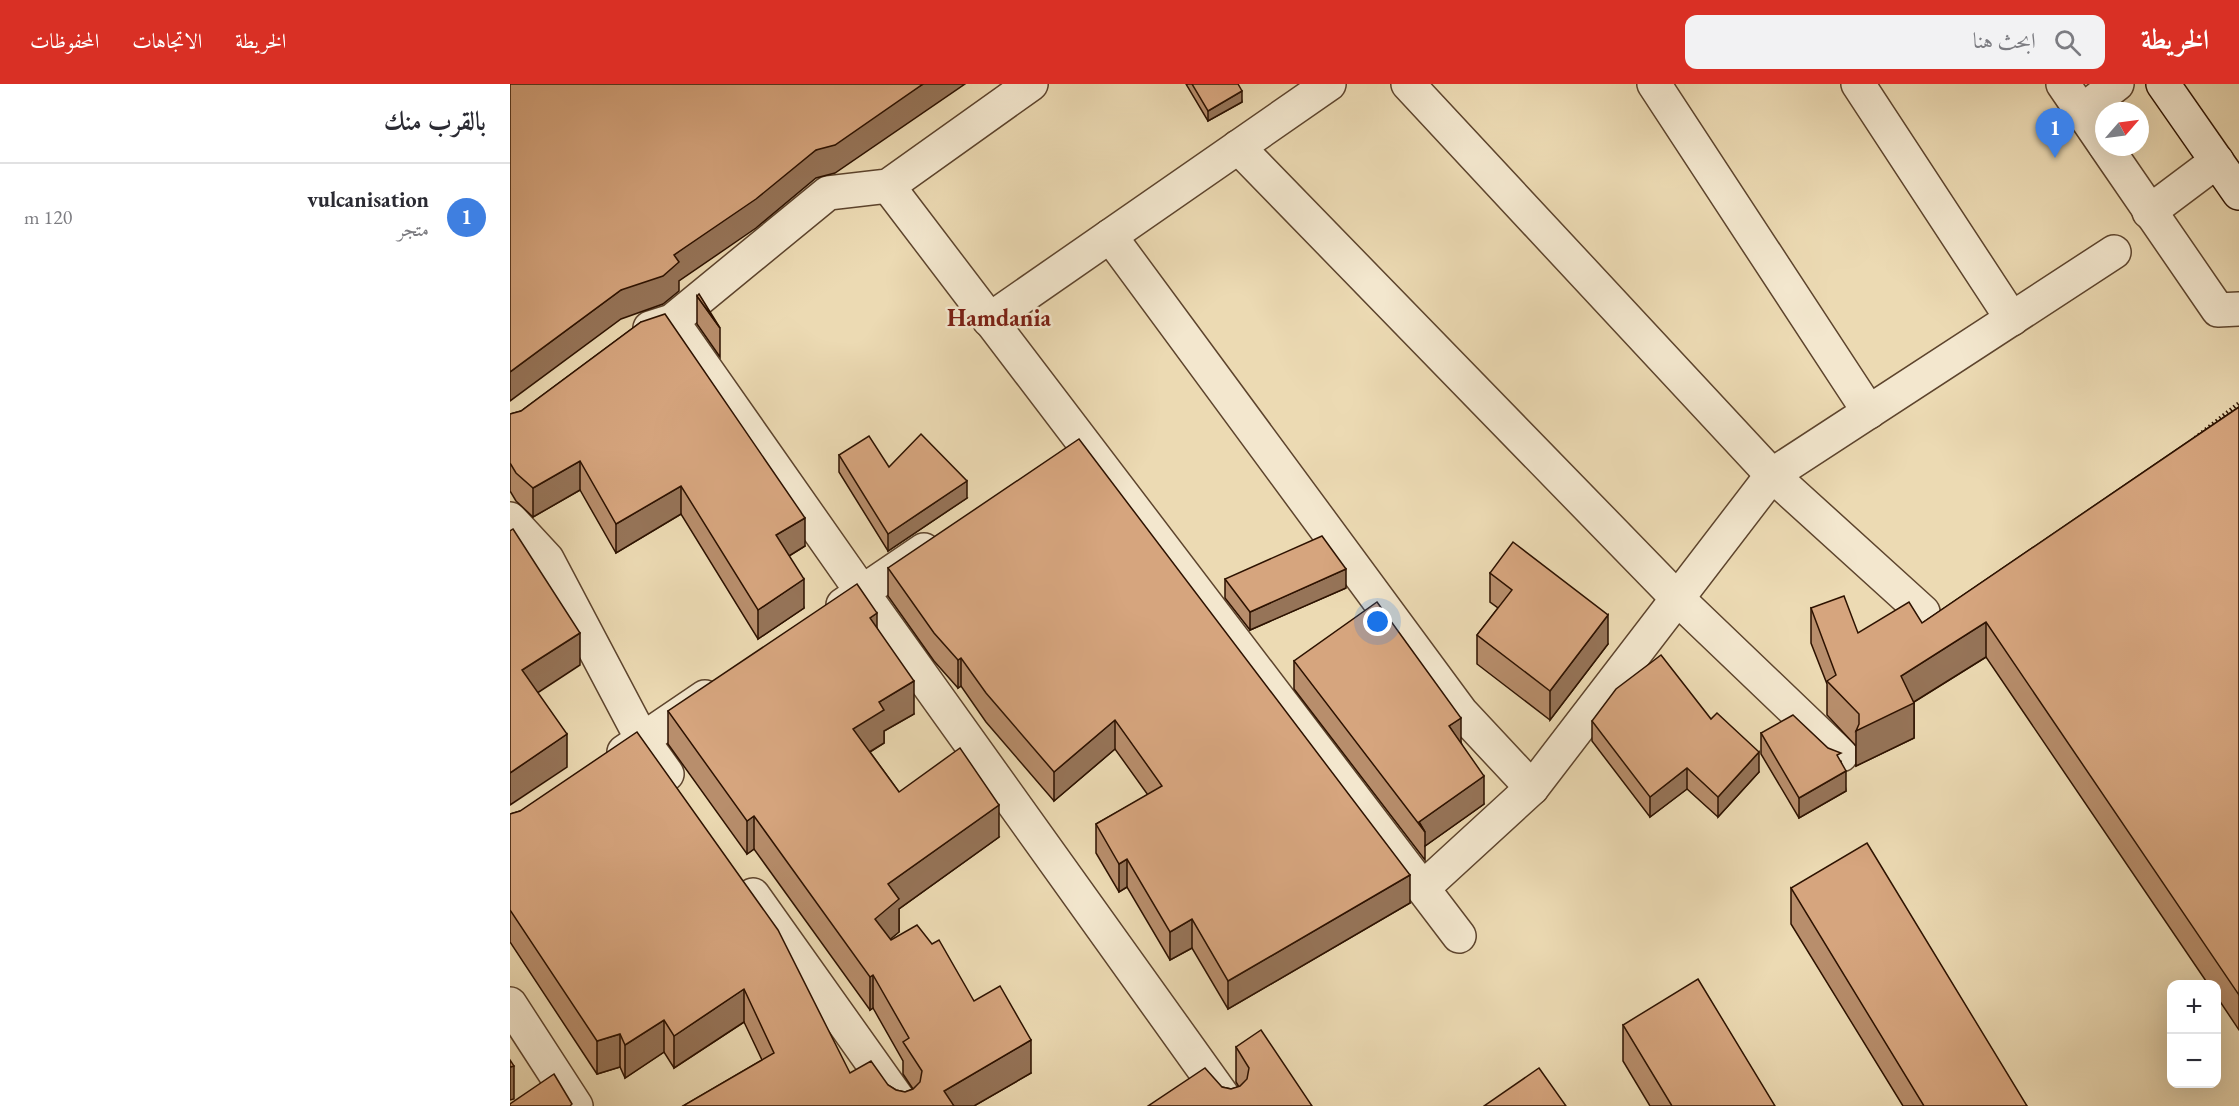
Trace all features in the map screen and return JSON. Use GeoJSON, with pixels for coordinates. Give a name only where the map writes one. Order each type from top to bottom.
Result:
{"type":"FeatureCollection","features":[{"type":"Feature","properties":{"kind":"street"},"geometry":{"type":"LineString","coordinates":[[623,340],[632,334],[672,321],[828,193],[888,186],[1030,84]]}},
{"type":"Feature","properties":{"kind":"street"},"geometry":{"type":"LineString","coordinates":[[989,320],[1329,84]]}},
{"type":"Feature","properties":{"kind":"street"},"geometry":{"type":"LineString","coordinates":[[1408,84],[1772,475],[1923,612]]}},
{"type":"Feature","properties":{"kind":"street"},"geometry":{"type":"LineString","coordinates":[[1654,84],[1869,412]]}},
{"type":"Feature","properties":{"kind":"street"},"geometry":{"type":"LineString","coordinates":[[1858,84],[2012,319]]}},
{"type":"Feature","properties":{"kind":"street"},"geometry":{"type":"LineString","coordinates":[[2063,84],[2095,131]]}},
{"type":"Feature","properties":{"kind":"street"},"geometry":{"type":"LineString","coordinates":[[2082,111],[2117,84]]}},
{"type":"Feature","properties":{"kind":"street"},"geometry":{"type":"LineString","coordinates":[[2163,84],[2239,193]]}},
{"type":"Feature","properties":{"kind":"street"},"geometry":{"type":"LineString","coordinates":[[1238,147],[1678,599],[1841,755]]}},
{"type":"Feature","properties":{"kind":"street"},"geometry":{"type":"LineString","coordinates":[[2112,156],[2218,310],[2239,309]]}},
{"type":"Feature","properties":{"kind":"street"},"geometry":{"type":"LineString","coordinates":[[2150,212],[2217,161]]}},
{"type":"Feature","properties":{"kind":"street"},"geometry":{"type":"LineString","coordinates":[[888,186],[1459,936]]}},
{"type":"Feature","properties":{"kind":"street"},"geometry":{"type":"LineString","coordinates":[[1110,236],[1461,712],[1532,788]]}},
{"type":"Feature","properties":{"kind":"street"},"geometry":{"type":"LineString","coordinates":[[1423,888],[1532,788],[1772,475],[2114,252]]}},
{"type":"Feature","properties":{"kind":"street"},"geometry":{"type":"LineString","coordinates":[[672,321],[862,592],[1230,1106]]}},
{"type":"Feature","properties":{"kind":"street"},"geometry":{"type":"LineString","coordinates":[[1054,461],[1083,442]]}},
{"type":"Feature","properties":{"kind":"street"},"geometry":{"type":"LineString","coordinates":[[510,519],[548,559],[642,739],[683,797]]}},
{"type":"Feature","properties":{"kind":"street"},"geometry":{"type":"LineString","coordinates":[[814,624],[948,533]]}},
{"type":"Feature","properties":{"kind":"street"},"geometry":{"type":"LineString","coordinates":[[595,771],[728,682]]}},
{"type":"Feature","properties":{"kind":"street"},"geometry":{"type":"LineString","coordinates":[[738,874],[903,1106]]}},
{"type":"Feature","properties":{"kind":"street"},"geometry":{"type":"LineString","coordinates":[[510,1004],[576,1106]]}},
{"type":"Feature","properties":{"kind":"path"},"geometry":{"type":"LineString","coordinates":[[2193,439],[2239,403]]}},
{"type":"Feature","properties":{"kind":"building"},"geometry":{"type":"Polygon","coordinates":[[[510,84],[923,84],[835,145],[816,150],[756,199],[674,255],[679,262],[663,276],[621,290],[510,372],[510,84]]]}},
{"type":"Feature","properties":{"kind":"building"},"geometry":{"type":"Polygon","coordinates":[[[1192,84],[1238,84],[1242,91],[1208,111],[1192,84]]]}},
{"type":"Feature","properties":{"kind":"building"},"geometry":{"type":"Polygon","coordinates":[[[699,294],[720,328],[697,296],[699,294]]]}},
{"type":"Feature","properties":{"kind":"building"},"geometry":{"type":"Polygon","coordinates":[[[665,314],[805,518],[776,535],[804,579],[758,610],[681,486],[616,524],[580,461],[533,488],[516,473],[510,463],[510,414],[521,411],[641,322],[665,314]]]}},
{"type":"Feature","properties":{"kind":"building"},"geometry":{"type":"Polygon","coordinates":[[[2239,407],[2239,995],[1986,622],[1901,676],[1914,703],[1856,731],[1859,714],[1827,681],[1836,675],[1811,608],[1844,596],[1858,633],[1909,602],[1922,623],[2239,407]]]}},
{"type":"Feature","properties":{"kind":"building"},"geometry":{"type":"Polygon","coordinates":[[[921,434],[967,481],[888,534],[839,455],[869,436],[889,467],[921,434]]]}},
{"type":"Feature","properties":{"kind":"building"},"geometry":{"type":"Polygon","coordinates":[[[1079,439],[1410,875],[1228,981],[1192,919],[1170,932],[1127,859],[1119,864],[1096,824],[1162,786],[1115,720],[1054,772],[986,693],[961,658],[958,660],[934,633],[888,568],[1079,439]]]}},
{"type":"Feature","properties":{"kind":"building"},"geometry":{"type":"Polygon","coordinates":[[[513,529],[580,633],[522,670],[567,734],[510,773],[510,531],[513,529]]]}},
{"type":"Feature","properties":{"kind":"building"},"geometry":{"type":"Polygon","coordinates":[[[1322,536],[1346,569],[1250,612],[1225,579],[1322,536]]]}},
{"type":"Feature","properties":{"kind":"building"},"geometry":{"type":"Polygon","coordinates":[[[1513,542],[1608,615],[1550,691],[1477,635],[1512,590],[1490,573],[1513,542]]]}},
{"type":"Feature","properties":{"kind":"building"},"geometry":{"type":"Polygon","coordinates":[[[857,584],[877,613],[870,618],[914,681],[879,702],[884,710],[853,729],[899,792],[960,748],[999,805],[888,884],[899,899],[875,919],[891,940],[917,925],[932,944],[939,940],[974,1001],[1000,986],[1031,1040],[944,1091],[954,1106],[683,1106],[774,1053],[744,989],[674,1036],[664,1020],[625,1045],[620,1034],[597,1041],[510,910],[510,814],[520,811],[637,732],[778,930],[850,1073],[871,1061],[888,1085],[905,1092],[913,1089],[920,1082],[922,1071],[903,1042],[909,1038],[873,975],[870,977],[754,816],[747,821],[668,711],[857,584]]]}},
{"type":"Feature","properties":{"kind":"building"},"geometry":{"type":"Polygon","coordinates":[[[1377,602],[1461,718],[1449,726],[1484,776],[1419,822],[1425,832],[1294,661],[1377,602]]]}},
{"type":"Feature","properties":{"kind":"building"},"geometry":{"type":"Polygon","coordinates":[[[1661,655],[1711,719],[1717,713],[1759,752],[1718,797],[1687,768],[1650,797],[1592,721],[1616,689],[1661,655]]]}},
{"type":"Feature","properties":{"kind":"building"},"geometry":{"type":"Polygon","coordinates":[[[1793,715],[1828,748],[1841,753],[1837,755],[1846,771],[1799,798],[1761,733],[1793,715]]]}},
{"type":"Feature","properties":{"kind":"building"},"geometry":{"type":"Polygon","coordinates":[[[1867,843],[2027,1106],[1924,1106],[1791,888],[1867,843]]]}},
{"type":"Feature","properties":{"kind":"building"},"geometry":{"type":"Polygon","coordinates":[[[1698,979],[1775,1106],[1672,1106],[1623,1025],[1698,979]]]}},
{"type":"Feature","properties":{"kind":"building"},"geometry":{"type":"Polygon","coordinates":[[[1261,1030],[1312,1106],[1148,1106],[1205,1068],[1222,1087],[1231,1089],[1240,1086],[1247,1079],[1249,1068],[1236,1047],[1261,1030]]]}},
{"type":"Feature","properties":{"kind":"building"},"geometry":{"type":"Polygon","coordinates":[[[1539,1068],[1566,1106],[1484,1106],[1539,1068]]]}},
{"type":"Feature","properties":{"kind":"building"},"geometry":{"type":"Polygon","coordinates":[[[554,1074],[572,1104],[570,1106],[510,1106],[510,1104],[554,1074]]]}},
{"type":"Feature","properties":{"kind":"place","name":"vulcanisation"},"geometry":{"type":"Point","coordinates":[2055,158]}},
{"type":"Feature","properties":{"kind":"district","name":"Hamdania"},"geometry":{"type":"Point","coordinates":[999,318]}}]}
